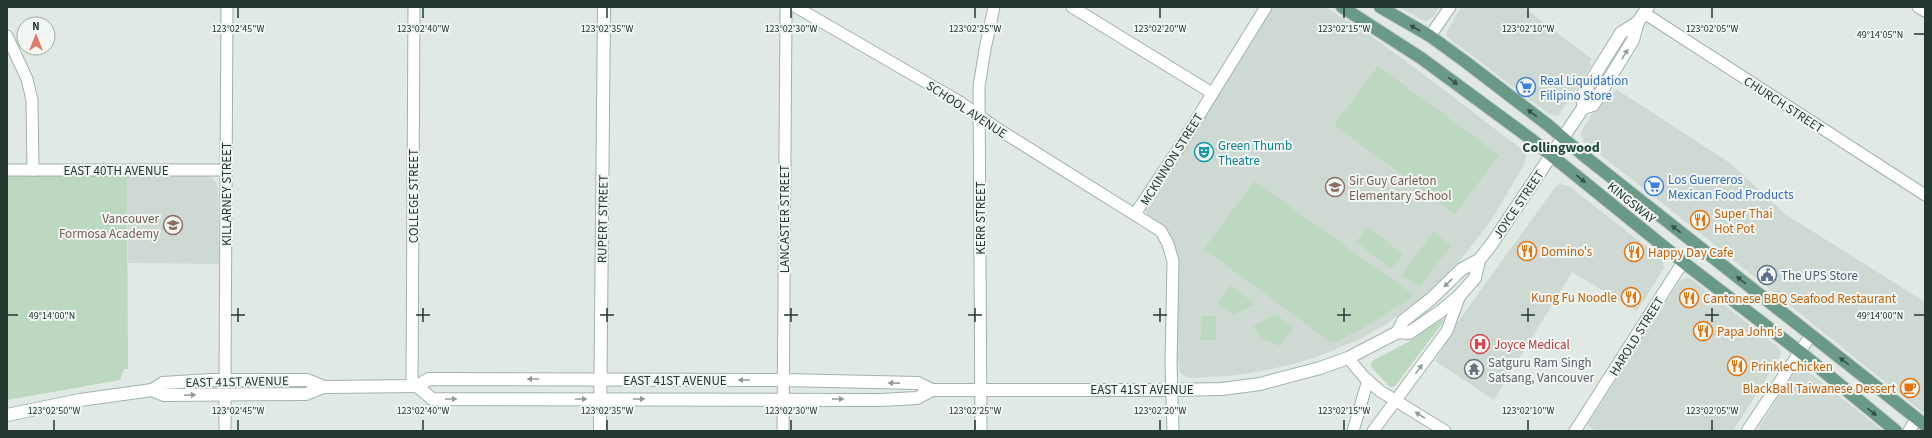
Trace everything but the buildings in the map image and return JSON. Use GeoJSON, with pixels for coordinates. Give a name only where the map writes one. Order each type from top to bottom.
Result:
{"type":"FeatureCollection","features":[{"type":"Feature","properties":{"kind":"main road","name":"RUPERT STREET"},"geometry":{"type":"LineString","coordinates":[[600,431],[604,7]]}},
{"type":"Feature","properties":{"kind":"main road","name":"KINGSWAY"},"geometry":{"type":"LineString","coordinates":[[1342,7],[1421,58],[1550,154],[1683,262],[1799,351],[1896,431]]}},
{"type":"Feature","properties":{"kind":"main road","name":"KINGSWAY"},"geometry":{"type":"LineString","coordinates":[[1380,7],[1430,36],[1562,137],[1589,160],[1921,421]]}},
{"type":"Feature","properties":{"kind":"main road","name":"JOYCE STREET"},"geometry":{"type":"LineString","coordinates":[[1398,332],[1403,321],[1431,299],[1462,269],[1478,260],[1491,245],[1550,154],[1583,108],[1583,94],[1621,33],[1643,14]]}},
{"type":"Feature","properties":{"kind":"main road","name":"JOYCE STREET"},"geometry":{"type":"LineString","coordinates":[[1348,358],[1398,332],[1409,333],[1441,311],[1460,295],[1475,278],[1478,260]]}},
{"type":"Feature","properties":{"kind":"main road","name":"EAST 41ST AVENUE"},"geometry":{"type":"LineString","coordinates":[[152,390],[164,395],[306,394],[324,387],[414,386],[429,379],[783,380],[918,383],[932,390],[1222,389],[1260,384],[1320,368],[1348,358]]}},
{"type":"Feature","properties":{"kind":"main road","name":"EAST 41ST AVENUE"},"geometry":{"type":"LineString","coordinates":[[7,415],[80,400],[152,390],[163,383],[225,380],[307,380],[324,387]]}},
{"type":"Feature","properties":{"kind":"main road","name":"EAST 41ST AVENUE"},"geometry":{"type":"LineString","coordinates":[[414,386],[432,399],[917,398],[932,390]]}},
{"type":"Feature","properties":{"kind":"street","name":"KILLARNEY STREET"},"geometry":{"type":"LineString","coordinates":[[225,380],[227,7]]}},
{"type":"Feature","properties":{"kind":"street","name":"COLLEGE STREET"},"geometry":{"type":"LineString","coordinates":[[414,7],[414,386]]}},
{"type":"Feature","properties":{"kind":"street","name":"LANCASTER STREET"},"geometry":{"type":"LineString","coordinates":[[783,431],[786,11],[788,7]]}},
{"type":"Feature","properties":{"kind":"street","name":"SCHOOL AVENUE"},"geometry":{"type":"LineString","coordinates":[[796,7],[960,102],[998,129],[1135,214]]}},
{"type":"Feature","properties":{"kind":"street","name":"KERR STREET"},"geometry":{"type":"LineString","coordinates":[[981,431],[979,87],[994,7]]}},
{"type":"Feature","properties":{"kind":"street"},"geometry":{"type":"LineString","coordinates":[[1072,7],[1212,93]]}},
{"type":"Feature","properties":{"kind":"street","name":"MCKINNON STREET"},"geometry":{"type":"LineString","coordinates":[[1173,431],[1173,261],[1168,244],[1161,231],[1135,214],[1266,7]]}},
{"type":"Feature","properties":{"kind":"street"},"geometry":{"type":"LineString","coordinates":[[1430,36],[1450,7]]}},
{"type":"Feature","properties":{"kind":"street"},"geometry":{"type":"LineString","coordinates":[[1918,7],[1925,11]]}},
{"type":"Feature","properties":{"kind":"street","name":"CHURCH STREET"},"geometry":{"type":"LineString","coordinates":[[1643,14],[1925,195]]}},
{"type":"Feature","properties":{"kind":"street"},"geometry":{"type":"LineString","coordinates":[[7,36],[27,80],[32,100],[33,170]]}},
{"type":"Feature","properties":{"kind":"street","name":"EAST 40TH AVENUE"},"geometry":{"type":"LineString","coordinates":[[7,170],[226,170]]}},
{"type":"Feature","properties":{"kind":"street","name":"HAROLD STREET"},"geometry":{"type":"LineString","coordinates":[[1576,431],[1683,262]]}},
{"type":"Feature","properties":{"kind":"street","name":"JOYCE STREET"},"geometry":{"type":"LineString","coordinates":[[1373,431],[1447,331],[1460,295]]}},
{"type":"Feature","properties":{"kind":"street"},"geometry":{"type":"LineString","coordinates":[[1747,431],[1811,335]]}},
{"type":"Feature","properties":{"kind":"street"},"geometry":{"type":"LineString","coordinates":[[1348,358],[1380,391],[1445,431]]}},
{"type":"Feature","properties":{"kind":"street"},"geometry":{"type":"LineString","coordinates":[[1353,431],[1368,380]]}},
{"type":"Feature","properties":{"kind":"street"},"geometry":{"type":"LineString","coordinates":[[225,394],[225,431]]}},
{"type":"Feature","properties":{"kind":"street"},"geometry":{"type":"LineString","coordinates":[[1909,431],[1921,421]]}},
{"type":"Feature","properties":{"kind":"shaded area","name":"Sir Guy Carleton Elementary School"},"geometry":{"type":"Polygon","coordinates":[[[1272,7],[1324,7],[1360,28],[1520,148],[1526,156],[1525,163],[1490,222],[1459,262],[1427,294],[1385,325],[1360,339],[1317,357],[1293,364],[1230,376],[1189,378],[1180,373],[1177,359],[1177,264],[1148,216],[1145,208],[1272,7]]]}},
{"type":"Feature","properties":{"kind":"shaded area"},"geometry":{"type":"Polygon","coordinates":[[[1399,7],[1440,7],[1432,18],[1425,21],[1399,7]]]}},
{"type":"Feature","properties":{"kind":"shaded area"},"geometry":{"type":"Polygon","coordinates":[[[1461,7],[1523,7],[1592,59],[1590,61],[1591,66],[1558,116],[1549,114],[1447,36],[1447,31],[1461,7]]]}},
{"type":"Feature","properties":{"kind":"shaded area"},"geometry":{"type":"Polygon","coordinates":[[[1616,89],[1730,163],[1785,214],[1925,302],[1925,414],[1690,225],[1584,142],[1581,135],[1582,130],[1604,95],[1610,92],[1614,93],[1616,89]]]}},
{"type":"Feature","properties":{"kind":"shaded area","name":"Vancouver Formosa Academy"},"geometry":{"type":"Polygon","coordinates":[[[127,175],[206,175],[214,179],[218,187],[219,264],[128,263],[127,175]]]}},
{"type":"Feature","properties":{"kind":"shaded area"},"geometry":{"type":"Polygon","coordinates":[[[1559,184],[1569,186],[1662,259],[1664,268],[1637,311],[1572,272],[1494,400],[1435,361],[1455,326],[1556,186],[1559,184]]]}},
{"type":"Feature","properties":{"kind":"shaded area"},"geometry":{"type":"Polygon","coordinates":[[[1686,278],[1691,279],[1778,347],[1781,353],[1780,357],[1733,431],[1596,431],[1587,425],[1679,282],[1686,278]]]}},
{"type":"Feature","properties":{"kind":"shaded area"},"geometry":{"type":"Polygon","coordinates":[[[1800,368],[1806,370],[1883,431],[1757,431],[1792,375],[1800,368]]]}},
{"type":"Feature","properties":{"kind":"green space"},"geometry":{"type":"Polygon","coordinates":[[[1378,66],[1499,155],[1455,214],[1334,125],[1378,66]]]}},
{"type":"Feature","properties":{"kind":"green space"},"geometry":{"type":"Polygon","coordinates":[[[127,175],[128,369],[124,369],[120,380],[7,400],[7,176],[127,175]]]}},
{"type":"Feature","properties":{"kind":"green space"},"geometry":{"type":"Polygon","coordinates":[[[1254,181],[1414,295],[1364,328],[1332,343],[1204,249],[1254,181]]]}},
{"type":"Feature","properties":{"kind":"green space"},"geometry":{"type":"Polygon","coordinates":[[[1367,227],[1403,254],[1391,269],[1356,242],[1367,227]]]}},
{"type":"Feature","properties":{"kind":"green space"},"geometry":{"type":"Polygon","coordinates":[[[1433,232],[1451,245],[1420,287],[1402,275],[1433,232]]]}},
{"type":"Feature","properties":{"kind":"green space"},"geometry":{"type":"Polygon","coordinates":[[[1230,285],[1255,304],[1233,315],[1217,304],[1230,285]]]}},
{"type":"Feature","properties":{"kind":"green space"},"geometry":{"type":"Polygon","coordinates":[[[1275,314],[1294,327],[1280,346],[1260,338],[1253,326],[1275,314]]]}},
{"type":"Feature","properties":{"kind":"green space"},"geometry":{"type":"Polygon","coordinates":[[[1202,316],[1216,316],[1216,340],[1201,340],[1202,316]]]}},
{"type":"Feature","properties":{"kind":"green space"},"geometry":{"type":"Polygon","coordinates":[[[1441,319],[1444,321],[1395,386],[1390,387],[1373,369],[1371,366],[1372,361],[1410,341],[1441,319]]]}},
{"type":"Feature","properties":{"kind":"place","name":"Real Liquidation Filipino Store"},"geometry":{"type":"Point","coordinates":[1526,87]}},
{"type":"Feature","properties":{"kind":"place","name":"Green Thumb Theatre"},"geometry":{"type":"Point","coordinates":[1204,152]}},
{"type":"Feature","properties":{"kind":"place","name":"Los Guerreros Mexican Food Products"},"geometry":{"type":"Point","coordinates":[1654,186]}},
{"type":"Feature","properties":{"kind":"place","name":"Sir Guy Carleton Elementary School"},"geometry":{"type":"Point","coordinates":[1335,187]}},
{"type":"Feature","properties":{"kind":"place","name":"Super Thai Hot Pot"},"geometry":{"type":"Point","coordinates":[1700,220]}},
{"type":"Feature","properties":{"kind":"place","name":"Vancouver Formosa Academy"},"geometry":{"type":"Point","coordinates":[173,225]}},
{"type":"Feature","properties":{"kind":"place","name":"Domino's"},"geometry":{"type":"Point","coordinates":[1527,251]}},
{"type":"Feature","properties":{"kind":"place","name":"Happy Day Cafe"},"geometry":{"type":"Point","coordinates":[1634,252]}},
{"type":"Feature","properties":{"kind":"place","name":"The UPS Store"},"geometry":{"type":"Point","coordinates":[1767,275]}},
{"type":"Feature","properties":{"kind":"place","name":"Kung Fu Noodle"},"geometry":{"type":"Point","coordinates":[1631,297]}},
{"type":"Feature","properties":{"kind":"place","name":"Cantonese BBQ Seafood Restaurant"},"geometry":{"type":"Point","coordinates":[1689,298]}},
{"type":"Feature","properties":{"kind":"place","name":"Papa John's"},"geometry":{"type":"Point","coordinates":[1703,331]}},
{"type":"Feature","properties":{"kind":"place","name":"Joyce Medical"},"geometry":{"type":"Point","coordinates":[1480,344]}},
{"type":"Feature","properties":{"kind":"place","name":"PrinkleChicken"},"geometry":{"type":"Point","coordinates":[1737,366]}},
{"type":"Feature","properties":{"kind":"place","name":"Satguru Ram Singh Satsang, Vancouver"},"geometry":{"type":"Point","coordinates":[1474,369]}},
{"type":"Feature","properties":{"kind":"place","name":"BlackBall Taiwanese Dessert"},"geometry":{"type":"Point","coordinates":[1910,388]}},
{"type":"Feature","properties":{"kind":"district","name":"Collingwood"},"geometry":{"type":"Point","coordinates":[1561,147]}}]}
